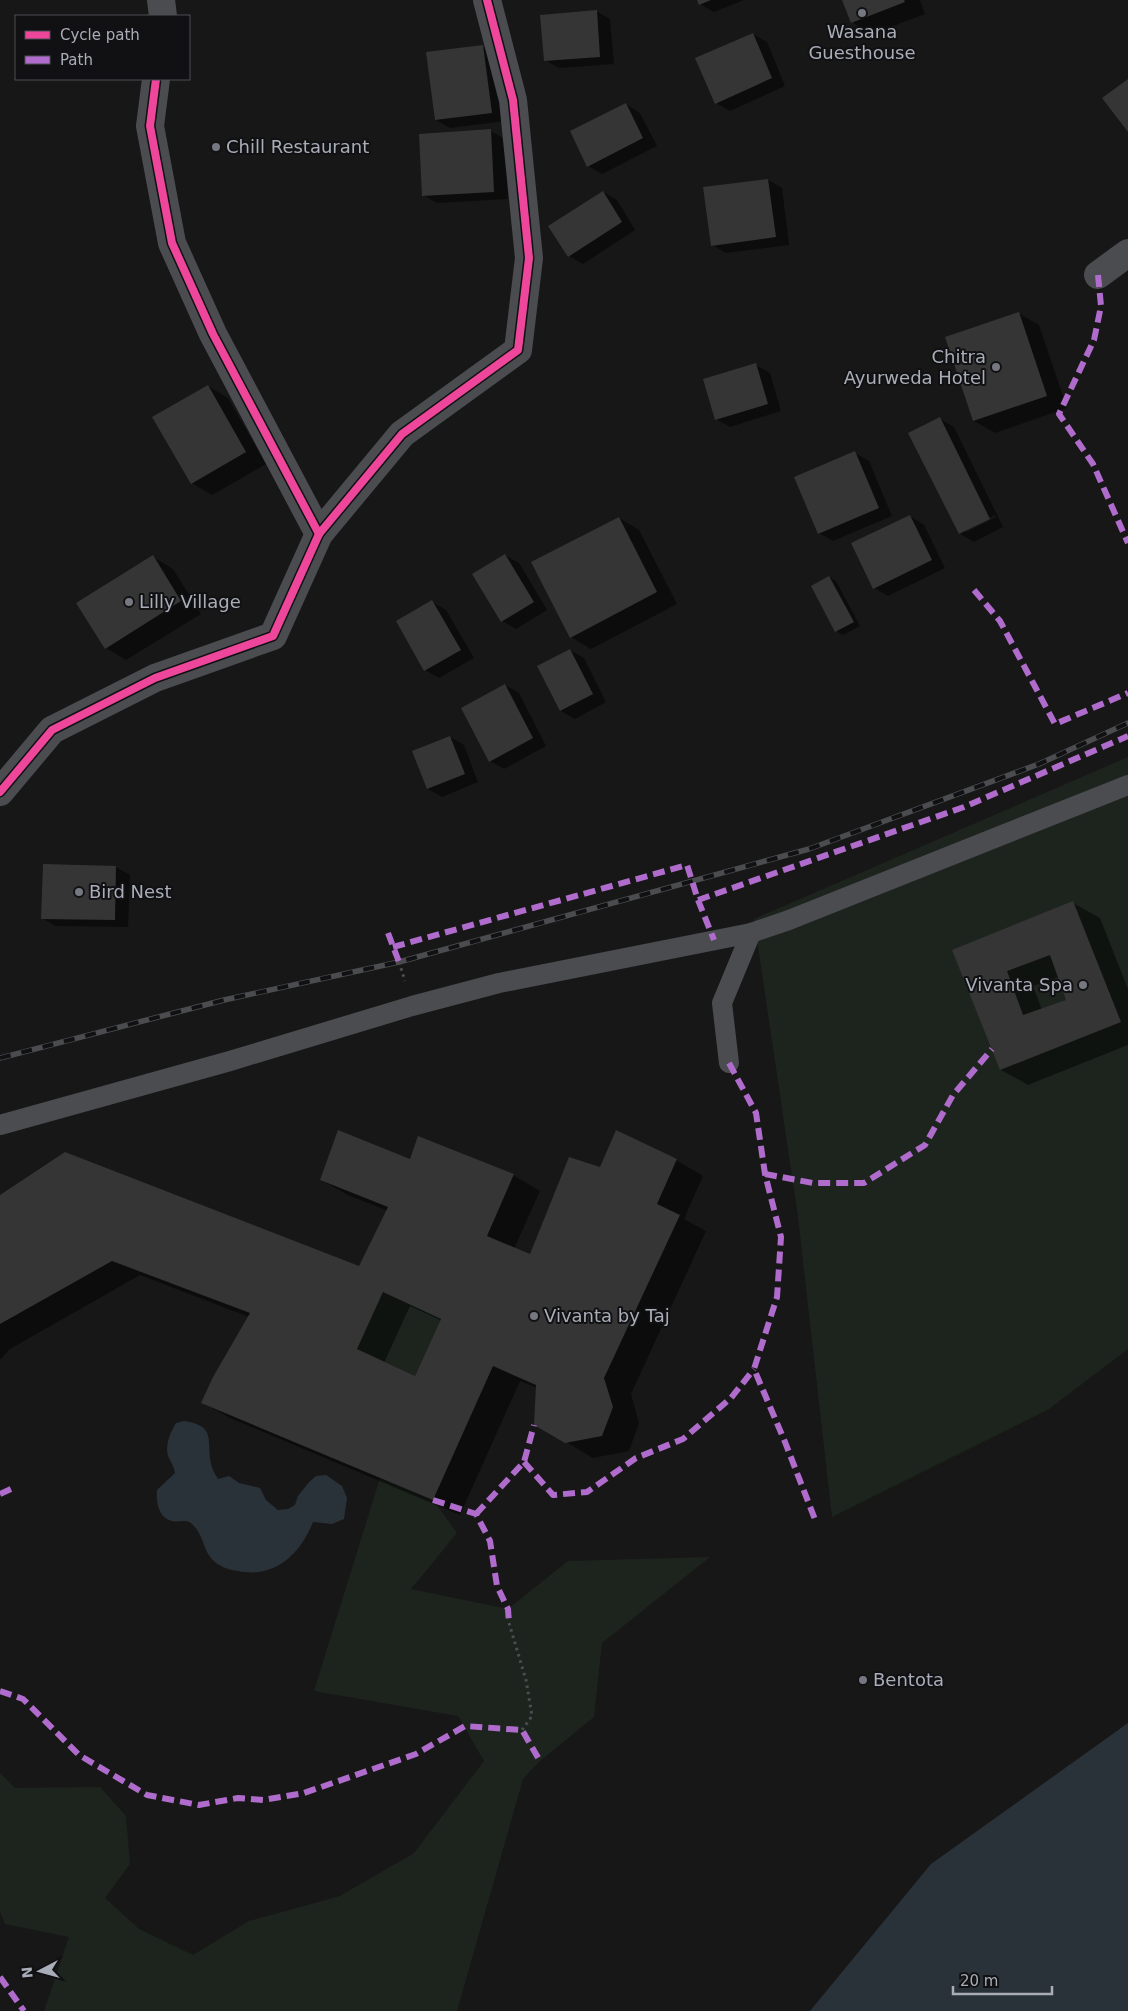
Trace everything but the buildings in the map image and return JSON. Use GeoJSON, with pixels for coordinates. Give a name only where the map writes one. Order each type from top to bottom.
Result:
{"type":"FeatureCollection","features":[{"type":"Feature","properties":{"kind":"street"},"geometry":{"type":"LineString","coordinates":[[161,0],[163,15]]}},
{"type":"Feature","properties":{"kind":"street"},"geometry":{"type":"LineString","coordinates":[[0,792],[52,730],[155,678],[273,636],[319,534],[402,434],[518,350],[529,258],[513,100],[487,0]]}},
{"type":"Feature","properties":{"kind":"street"},"geometry":{"type":"LineString","coordinates":[[156,80],[150,126],[172,243],[212,334],[319,534]]}},
{"type":"Feature","properties":{"kind":"street"},"geometry":{"type":"LineString","coordinates":[[1098,275],[1128,253]]}},
{"type":"Feature","properties":{"kind":"lane"},"geometry":{"type":"LineString","coordinates":[[0,1125],[230,1061],[412,1006],[499,983],[751,933],[789,920],[1128,785]]}},
{"type":"Feature","properties":{"kind":"lane"},"geometry":{"type":"LineString","coordinates":[[729,1063],[722,1003],[751,933]]}},
{"type":"Feature","properties":{"kind":"path"},"geometry":{"type":"LineString","coordinates":[[509,1623],[526,1680],[532,1716],[522,1730]]}},
{"type":"Feature","properties":{"kind":"shaded area"},"geometry":{"type":"Polygon","coordinates":[[[1128,757],[1128,1349],[1049,1409],[832,1517],[798,1217],[754,919],[1128,757]]]}},
{"type":"Feature","properties":{"kind":"shaded area"},"geometry":{"type":"Polygon","coordinates":[[[383,1292],[441,1319],[415,1376],[357,1349],[383,1292]]]}},
{"type":"Feature","properties":{"kind":"shaded area"},"geometry":{"type":"Polygon","coordinates":[[[184,1421],[194,1423],[206,1430],[211,1466],[218,1479],[229,1476],[239,1483],[260,1488],[266,1500],[278,1510],[288,1509],[295,1505],[298,1496],[309,1482],[316,1476],[326,1475],[342,1486],[347,1498],[344,1519],[332,1524],[313,1522],[294,1553],[275,1567],[264,1571],[251,1572],[231,1570],[220,1565],[208,1554],[199,1533],[191,1523],[167,1519],[161,1513],[158,1504],[157,1490],[175,1473],[168,1454],[168,1440],[176,1423],[184,1421]]]}},
{"type":"Feature","properties":{"kind":"shaded area"},"geometry":{"type":"Polygon","coordinates":[[[380,1478],[433,1500],[457,1533],[411,1589],[508,1609],[568,1561],[710,1557],[602,1643],[594,1717],[540,1761],[523,1779],[457,2011],[44,2011],[69,1937],[5,1924],[0,1912],[0,1773],[15,1788],[100,1787],[126,1816],[130,1864],[105,1898],[139,1929],[193,1955],[249,1921],[340,1896],[414,1853],[484,1761],[458,1716],[314,1691],[380,1478]]]}},
{"type":"Feature","properties":{"kind":"shaded area"},"geometry":{"type":"Polygon","coordinates":[[[1128,1723],[1128,2011],[810,2011],[931,1864],[1128,1723]]]}},
{"type":"Feature","properties":{"kind":"railway"},"geometry":{"type":"LineString","coordinates":[[0,1058],[224,1000],[399,962],[809,849],[1039,764],[1128,723]]}},
{"type":"Feature","properties":{"kind":"marked path"},"geometry":{"type":"LineString","coordinates":[[1098,275],[1101,306],[1094,340],[1059,414],[1093,464],[1128,543]]}},
{"type":"Feature","properties":{"kind":"marked path"},"geometry":{"type":"LineString","coordinates":[[974,590],[1000,621],[1055,724],[1128,693]]}},
{"type":"Feature","properties":{"kind":"marked path"},"geometry":{"type":"LineString","coordinates":[[393,947],[687,865],[698,900],[964,807],[1128,736]]}},
{"type":"Feature","properties":{"kind":"marked path"},"geometry":{"type":"LineString","coordinates":[[698,900],[714,940]]}},
{"type":"Feature","properties":{"kind":"marked path"},"geometry":{"type":"LineString","coordinates":[[388,933],[399,962]]}},
{"type":"Feature","properties":{"kind":"marked path"},"geometry":{"type":"LineString","coordinates":[[765,1174],[813,1183],[864,1183],[925,1145],[953,1095],[992,1049]]}},
{"type":"Feature","properties":{"kind":"marked path"},"geometry":{"type":"LineString","coordinates":[[729,1063],[756,1113],[765,1174],[781,1237],[777,1297],[754,1369],[816,1522]]}},
{"type":"Feature","properties":{"kind":"marked path"},"geometry":{"type":"LineString","coordinates":[[524,1462],[553,1495],[587,1492],[636,1458],[683,1439],[731,1398],[754,1369]]}},
{"type":"Feature","properties":{"kind":"marked path"},"geometry":{"type":"LineString","coordinates":[[476,1514],[524,1462],[534,1425]]}},
{"type":"Feature","properties":{"kind":"marked path"},"geometry":{"type":"LineString","coordinates":[[0,1494],[11,1489]]}},
{"type":"Feature","properties":{"kind":"marked path"},"geometry":{"type":"LineString","coordinates":[[433,1500],[476,1514],[490,1541],[497,1586],[508,1609],[509,1623]]}},
{"type":"Feature","properties":{"kind":"marked path"},"geometry":{"type":"LineString","coordinates":[[0,1691],[23,1699],[79,1755],[147,1795],[199,1805],[238,1798],[263,1800],[304,1793],[416,1754],[465,1726],[522,1730],[540,1761]]}},
{"type":"Feature","properties":{"kind":"marked path"},"geometry":{"type":"LineString","coordinates":[[0,1977],[24,2011]]}},
{"type":"Feature","properties":{"kind":"cycle path"},"geometry":{"type":"LineString","coordinates":[[0,792],[52,730],[155,678],[273,636],[319,534],[402,434],[518,350],[529,258],[513,100],[487,0]]}},
{"type":"Feature","properties":{"kind":"cycle path"},"geometry":{"type":"LineString","coordinates":[[156,80],[150,126],[172,243],[213,334],[319,534]]}},
{"type":"Feature","properties":{"kind":"place","name":"Wasana Guesthouse"},"geometry":{"type":"Point","coordinates":[862,13]}},
{"type":"Feature","properties":{"kind":"place","name":"Chill Restaurant"},"geometry":{"type":"Point","coordinates":[216,147]}},
{"type":"Feature","properties":{"kind":"place","name":"Chitra Ayurweda Hotel"},"geometry":{"type":"Point","coordinates":[996,367]}},
{"type":"Feature","properties":{"kind":"place","name":"Lilly Village"},"geometry":{"type":"Point","coordinates":[129,602]}},
{"type":"Feature","properties":{"kind":"place","name":"Bird Nest"},"geometry":{"type":"Point","coordinates":[79,892]}},
{"type":"Feature","properties":{"kind":"place","name":"Vivanta Spa"},"geometry":{"type":"Point","coordinates":[1083,985]}},
{"type":"Feature","properties":{"kind":"place","name":"Vivanta by Taj"},"geometry":{"type":"Point","coordinates":[534,1316]}},
{"type":"Feature","properties":{"kind":"place","name":"Bentota"},"geometry":{"type":"Point","coordinates":[863,1680]}}]}
